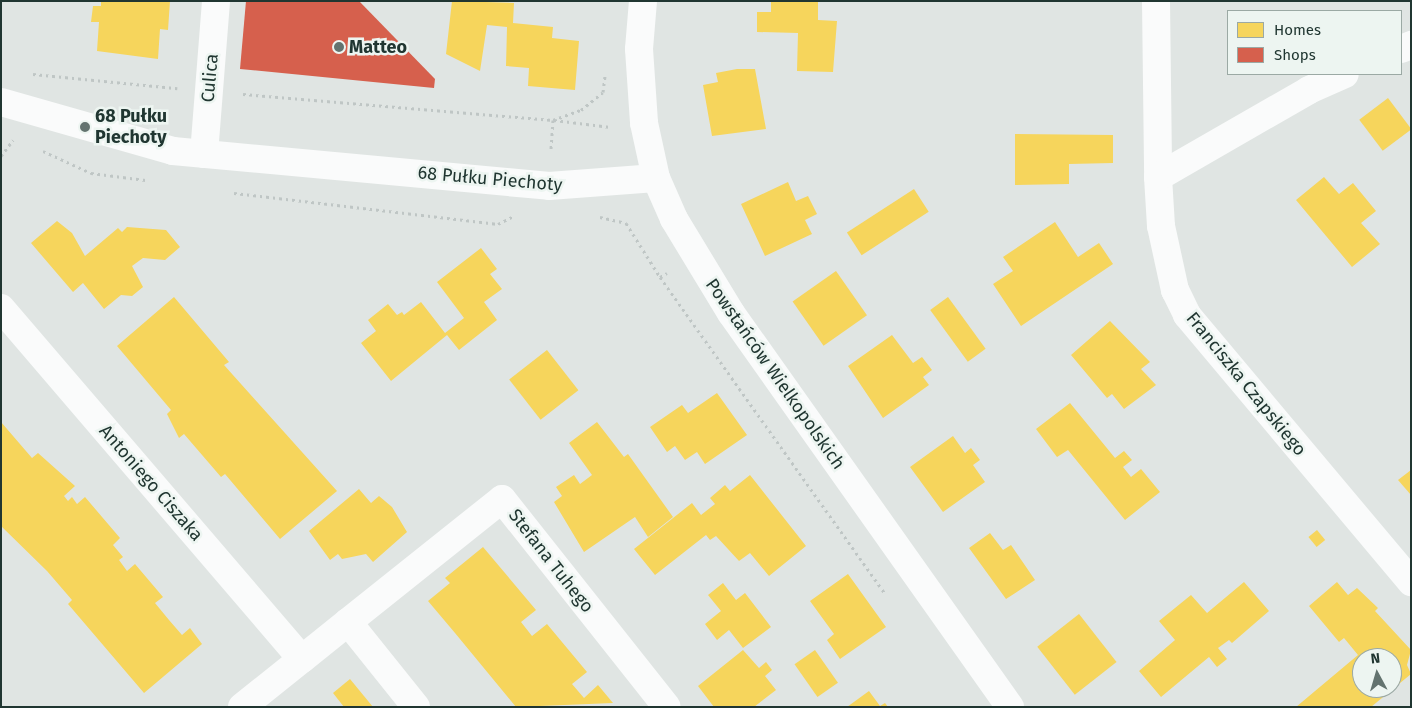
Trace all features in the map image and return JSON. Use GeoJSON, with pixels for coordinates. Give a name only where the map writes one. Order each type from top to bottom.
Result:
{"type":"FeatureCollection","features":[{"type":"Feature","properties":{"kind":"street","name":"Culica"},"geometry":{"type":"LineString","coordinates":[[204,154],[216,1]]}},
{"type":"Feature","properties":{"kind":"street","name":"Powstańców Wielkopolskich"},"geometry":{"type":"LineString","coordinates":[[643,1],[640,86],[656,178],[697,259],[731,313],[1010,707]]}},
{"type":"Feature","properties":{"kind":"street","name":"Franciszka Czapskiego"},"geometry":{"type":"LineString","coordinates":[[1156,1],[1158,177],[1168,266],[1187,315],[1411,582]]}},
{"type":"Feature","properties":{"kind":"street"},"geometry":{"type":"LineString","coordinates":[[1158,177],[1308,90],[1343,75]]}},
{"type":"Feature","properties":{"kind":"street","name":"68 Pułku Piechoty"},"geometry":{"type":"LineString","coordinates":[[1,102],[173,151],[549,186],[656,178]]}},
{"type":"Feature","properties":{"kind":"street","name":"Antoniego Ciszaka"},"geometry":{"type":"LineString","coordinates":[[1,308],[302,659]]}},
{"type":"Feature","properties":{"kind":"street","name":"Stefana Tuhego"},"geometry":{"type":"LineString","coordinates":[[348,622],[502,499],[666,707]]}},
{"type":"Feature","properties":{"kind":"street"},"geometry":{"type":"LineString","coordinates":[[242,707],[348,622],[416,707]]}},
{"type":"Feature","properties":{"kind":"path"},"geometry":{"type":"LineString","coordinates":[[33,74],[182,89]]}},
{"type":"Feature","properties":{"kind":"path"},"geometry":{"type":"LineString","coordinates":[[240,94],[553,120],[611,127]]}},
{"type":"Feature","properties":{"kind":"path"},"geometry":{"type":"LineString","coordinates":[[549,186],[553,120]]}},
{"type":"Feature","properties":{"kind":"path"},"geometry":{"type":"LineString","coordinates":[[1,156],[15,138]]}},
{"type":"Feature","properties":{"kind":"path"},"geometry":{"type":"LineString","coordinates":[[660,277],[891,601]]}},
{"type":"Feature","properties":{"kind":"building: Homes"},"geometry":{"type":"Polygon","coordinates":[[[101,1],[170,1],[168,30],[160,29],[158,59],[97,51],[99,22],[91,22],[93,6],[101,6],[101,1]]]}},
{"type":"Feature","properties":{"kind":"building: Homes"},"geometry":{"type":"Polygon","coordinates":[[[452,1],[514,3],[513,23],[553,27],[552,38],[579,41],[575,90],[528,86],[529,68],[506,66],[507,27],[487,25],[480,71],[446,54],[452,1]]]}},
{"type":"Feature","properties":{"kind":"building: Homes"},"geometry":{"type":"Polygon","coordinates":[[[771,1],[818,1],[818,20],[837,21],[833,72],[797,71],[798,33],[757,32],[757,12],[771,12],[771,1]]]}},
{"type":"Feature","properties":{"kind":"building: Homes"},"geometry":{"type":"Polygon","coordinates":[[[737,69],[755,69],[766,129],[712,136],[703,85],[718,82],[716,73],[737,69]]]}},
{"type":"Feature","properties":{"kind":"building: Homes"},"geometry":{"type":"Polygon","coordinates":[[[1388,98],[1411,130],[1383,151],[1359,120],[1388,98]]]}},
{"type":"Feature","properties":{"kind":"building: Homes"},"geometry":{"type":"Polygon","coordinates":[[[1015,134],[1113,135],[1113,163],[1069,164],[1069,184],[1015,185],[1015,134]]]}},
{"type":"Feature","properties":{"kind":"building: Homes"},"geometry":{"type":"Polygon","coordinates":[[[1324,177],[1339,194],[1353,183],[1376,211],[1361,223],[1380,244],[1352,267],[1296,200],[1324,177]]]}},
{"type":"Feature","properties":{"kind":"building: Homes"},"geometry":{"type":"Polygon","coordinates":[[[788,182],[796,201],[808,196],[817,214],[805,220],[812,234],[765,256],[741,204],[788,182]]]}},
{"type":"Feature","properties":{"kind":"building: Homes"},"geometry":{"type":"Polygon","coordinates":[[[914,189],[929,212],[862,255],[847,233],[914,189]]]}},
{"type":"Feature","properties":{"kind":"building: Homes"},"geometry":{"type":"Polygon","coordinates":[[[57,221],[72,233],[85,256],[118,228],[122,232],[127,227],[166,230],[180,247],[165,260],[143,258],[132,266],[143,287],[132,296],[121,295],[104,309],[83,283],[73,292],[31,243],[57,221]]]}},
{"type":"Feature","properties":{"kind":"building: Homes"},"geometry":{"type":"Polygon","coordinates":[[[1055,222],[1078,257],[1099,243],[1113,264],[1021,326],[993,284],[1013,271],[1003,257],[1055,222]]]}},
{"type":"Feature","properties":{"kind":"building: Homes"},"geometry":{"type":"Polygon","coordinates":[[[481,248],[497,269],[490,274],[502,289],[484,302],[497,320],[459,350],[447,335],[391,381],[361,343],[376,331],[368,320],[388,304],[397,315],[402,312],[404,315],[421,302],[445,333],[464,318],[437,282],[481,248]]]}},
{"type":"Feature","properties":{"kind":"building: Homes"},"geometry":{"type":"Polygon","coordinates":[[[836,271],[867,315],[824,346],[793,301],[836,271]]]}},
{"type":"Feature","properties":{"kind":"building: Homes"},"geometry":{"type":"Polygon","coordinates":[[[174,297],[229,362],[224,365],[337,491],[280,539],[225,474],[221,477],[184,434],[179,438],[167,414],[171,410],[117,346],[174,297]]]}},
{"type":"Feature","properties":{"kind":"building: Homes"},"geometry":{"type":"Polygon","coordinates":[[[948,297],[986,349],[968,362],[930,310],[948,297]]]}},
{"type":"Feature","properties":{"kind":"building: Homes"},"geometry":{"type":"Polygon","coordinates":[[[1110,321],[1150,362],[1141,369],[1156,385],[1124,409],[1112,394],[1107,398],[1071,355],[1110,321]]]}},
{"type":"Feature","properties":{"kind":"building: Homes"},"geometry":{"type":"Polygon","coordinates":[[[892,335],[913,363],[922,357],[932,370],[923,377],[929,385],[883,418],[848,366],[892,335]]]}},
{"type":"Feature","properties":{"kind":"building: Homes"},"geometry":{"type":"Polygon","coordinates":[[[547,350],[578,390],[541,420],[509,380],[547,350]]]}},
{"type":"Feature","properties":{"kind":"building: Homes"},"geometry":{"type":"Polygon","coordinates":[[[717,393],[747,435],[705,464],[697,452],[685,460],[675,446],[667,452],[650,427],[682,405],[688,413],[717,393]]]}},
{"type":"Feature","properties":{"kind":"building: Homes"},"geometry":{"type":"Polygon","coordinates":[[[1070,403],[1115,458],[1124,451],[1132,460],[1123,467],[1131,477],[1141,469],[1160,492],[1125,520],[1068,450],[1057,457],[1036,429],[1070,403]]]}},
{"type":"Feature","properties":{"kind":"building: Homes"},"geometry":{"type":"Polygon","coordinates":[[[1,422],[32,458],[38,453],[75,486],[64,496],[68,501],[72,497],[77,504],[85,497],[120,538],[113,545],[123,557],[119,560],[127,571],[135,564],[163,597],[155,603],[169,620],[182,635],[190,628],[202,644],[144,693],[68,604],[72,600],[47,571],[1,526],[1,422]]]}},
{"type":"Feature","properties":{"kind":"building: Homes"},"geometry":{"type":"Polygon","coordinates":[[[597,422],[624,457],[628,454],[673,517],[648,537],[635,517],[584,552],[554,502],[562,496],[556,487],[574,475],[580,484],[592,475],[569,443],[597,422]]]}},
{"type":"Feature","properties":{"kind":"building: Homes"},"geometry":{"type":"Polygon","coordinates":[[[953,436],[965,453],[971,448],[980,460],[973,465],[985,482],[943,512],[910,467],[953,436]]]}},
{"type":"Feature","properties":{"kind":"building: Homes"},"geometry":{"type":"Polygon","coordinates":[[[1411,470],[1411,495],[1398,480],[1411,470]]]}},
{"type":"Feature","properties":{"kind":"building: Homes"},"geometry":{"type":"Polygon","coordinates":[[[750,475],[806,546],[769,576],[750,553],[739,561],[716,536],[710,540],[706,535],[655,575],[634,549],[692,503],[701,515],[715,504],[710,498],[725,485],[730,491],[750,475]]]}},
{"type":"Feature","properties":{"kind":"building: Homes"},"geometry":{"type":"Polygon","coordinates":[[[359,489],[371,503],[379,496],[392,507],[407,532],[373,562],[366,554],[342,559],[338,554],[330,560],[309,531],[359,489]]]}},
{"type":"Feature","properties":{"kind":"building: Homes"},"geometry":{"type":"Polygon","coordinates":[[[1317,530],[1325,540],[1317,547],[1308,537],[1317,530]]]}},
{"type":"Feature","properties":{"kind":"building: Homes"},"geometry":{"type":"Polygon","coordinates":[[[990,533],[1003,550],[1011,545],[1035,580],[1006,599],[969,548],[990,533]]]}},
{"type":"Feature","properties":{"kind":"building: Homes"},"geometry":{"type":"Polygon","coordinates":[[[483,547],[536,610],[521,622],[532,636],[547,624],[587,672],[572,684],[584,698],[598,685],[613,703],[516,707],[428,601],[450,583],[445,578],[483,547]]]}},
{"type":"Feature","properties":{"kind":"building: Homes"},"geometry":{"type":"Polygon","coordinates":[[[848,574],[886,627],[840,659],[827,640],[834,634],[810,601],[848,574]]]}},
{"type":"Feature","properties":{"kind":"building: Homes"},"geometry":{"type":"Polygon","coordinates":[[[1244,582],[1269,611],[1232,643],[1229,640],[1218,648],[1227,659],[1217,667],[1209,657],[1161,697],[1139,671],[1175,640],[1159,621],[1191,595],[1207,613],[1244,582]]]}},
{"type":"Feature","properties":{"kind":"building: Homes"},"geometry":{"type":"Polygon","coordinates":[[[1337,582],[1348,595],[1357,588],[1378,608],[1375,611],[1411,650],[1407,665],[1411,674],[1402,681],[1402,648],[1352,648],[1344,638],[1339,642],[1309,606],[1337,582]]]}},
{"type":"Feature","properties":{"kind":"building: Homes"},"geometry":{"type":"Polygon","coordinates":[[[723,583],[736,600],[745,593],[771,627],[743,648],[729,630],[717,640],[705,624],[721,611],[708,595],[723,583]]]}},
{"type":"Feature","properties":{"kind":"building: Homes"},"geometry":{"type":"Polygon","coordinates":[[[1079,614],[1117,662],[1075,695],[1037,647],[1079,614]]]}},
{"type":"Feature","properties":{"kind":"building: Homes"},"geometry":{"type":"Polygon","coordinates":[[[743,650],[759,668],[766,662],[772,670],[765,676],[776,690],[754,707],[714,707],[698,686],[743,650]]]}},
{"type":"Feature","properties":{"kind":"building: Homes"},"geometry":{"type":"Polygon","coordinates":[[[815,650],[838,683],[817,697],[795,664],[815,650]]]}},
{"type":"Feature","properties":{"kind":"building: Homes"},"geometry":{"type":"Polygon","coordinates":[[[1352,660],[1352,698],[1382,698],[1371,707],[1296,707],[1352,660]]]}},
{"type":"Feature","properties":{"kind":"building: Homes"},"geometry":{"type":"Polygon","coordinates":[[[350,679],[373,707],[344,707],[333,693],[350,679]]]}},
{"type":"Feature","properties":{"kind":"building: Homes"},"geometry":{"type":"Polygon","coordinates":[[[869,691],[880,706],[885,703],[888,707],[847,707],[869,691]]]}},
{"type":"Feature","properties":{"kind":"building: Shops"},"geometry":{"type":"Polygon","coordinates":[[[246,1],[359,1],[435,79],[434,88],[240,69],[246,1]]]}},
{"type":"Feature","properties":{"kind":"place","name":"Matteo"},"geometry":{"type":"Point","coordinates":[339,47]}},
{"type":"Feature","properties":{"kind":"place","name":"68 Pułku Piechoty"},"geometry":{"type":"Point","coordinates":[85,127]}}]}
